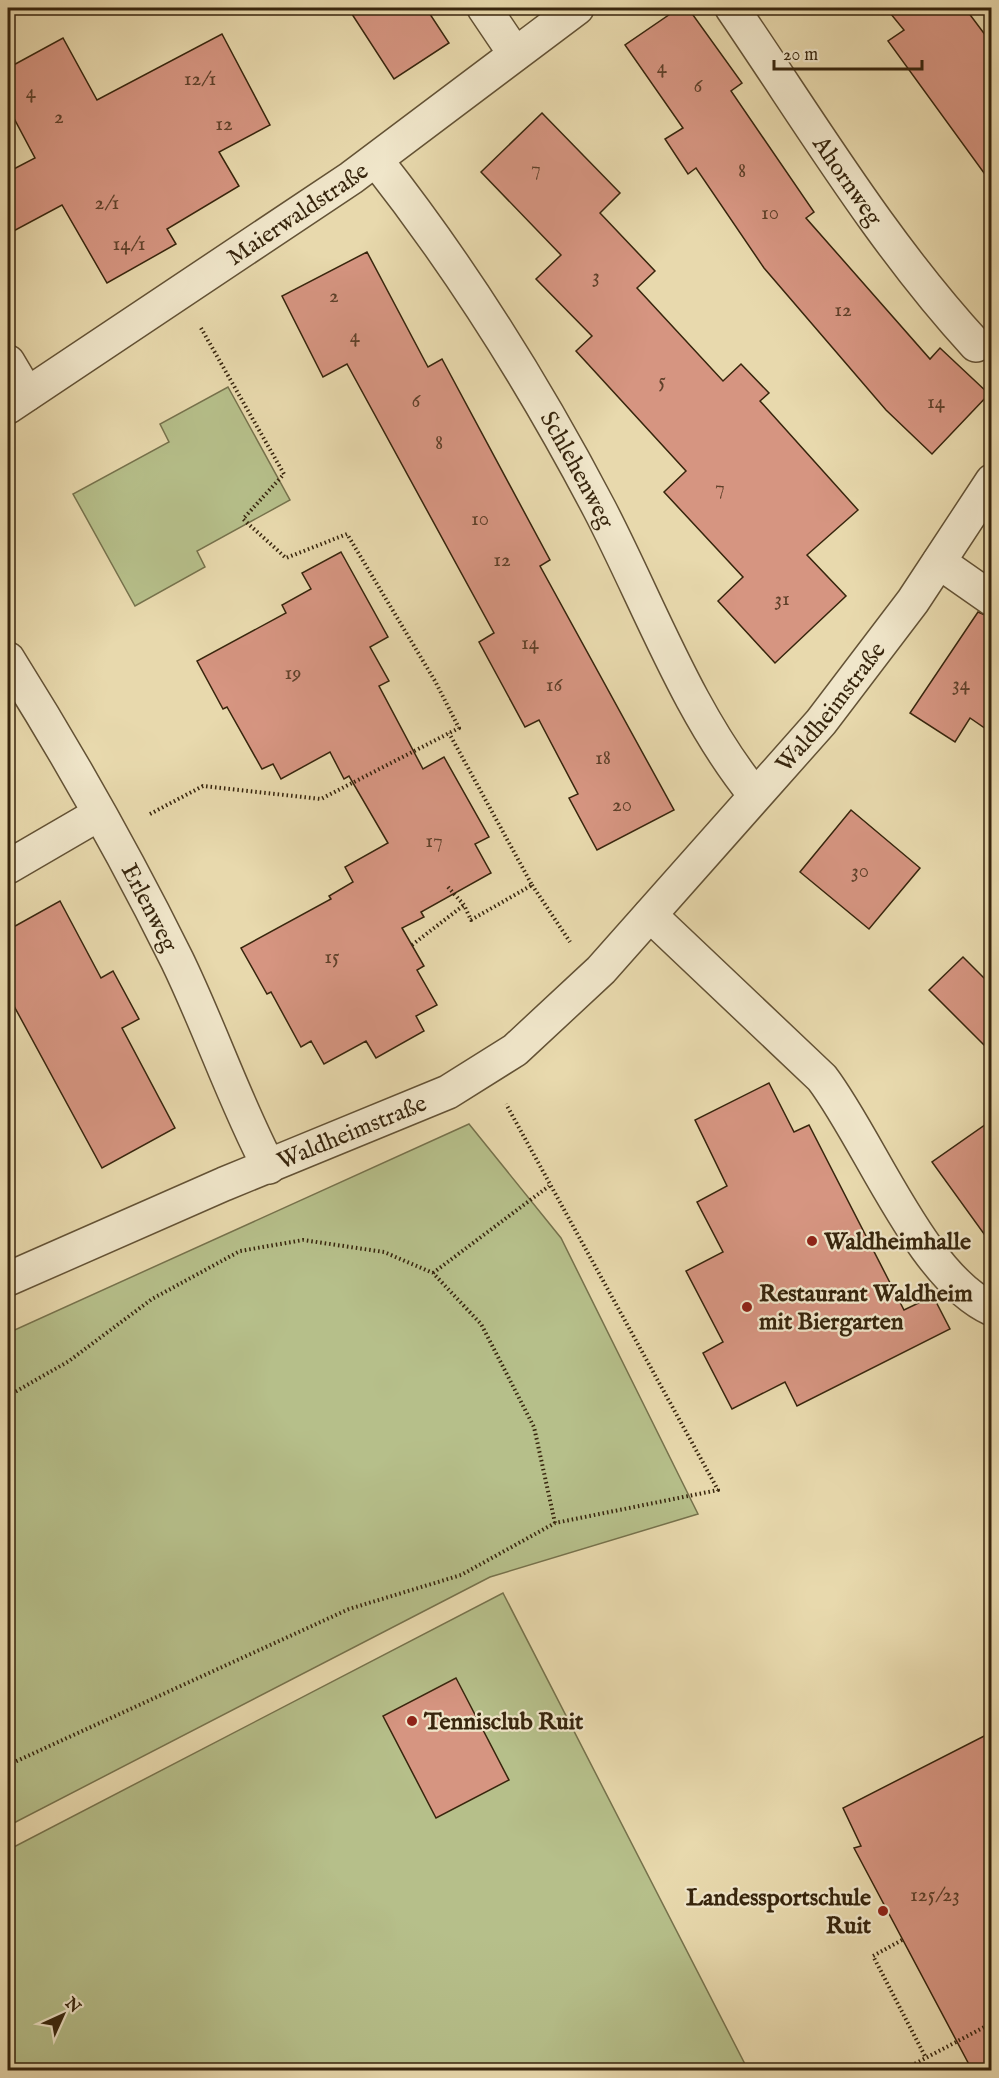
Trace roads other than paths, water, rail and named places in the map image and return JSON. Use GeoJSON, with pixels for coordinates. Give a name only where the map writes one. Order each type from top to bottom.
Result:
{"type":"FeatureCollection","features":[{"type":"Feature","properties":{"kind":"street"},"geometry":{"type":"LineString","coordinates":[[484,8],[515,54]]}},
{"type":"Feature","properties":{"kind":"street","name":"Maierwaldstraße"},"geometry":{"type":"LineString","coordinates":[[17,400],[376,160],[577,8]]}},
{"type":"Feature","properties":{"kind":"street","name":"Ahornweg"},"geometry":{"type":"LineString","coordinates":[[732,8],[880,226],[949,316],[976,345]]}},
{"type":"Feature","properties":{"kind":"street","name":"Schlehenweg"},"geometry":{"type":"LineString","coordinates":[[376,160],[439,243],[493,325],[598,506],[698,706],[733,768],[755,795]]}},
{"type":"Feature","properties":{"kind":"street"},"geometry":{"type":"LineString","coordinates":[[8,362],[17,400]]}},
{"type":"Feature","properties":{"kind":"street","name":"Waldheimstraße"},"geometry":{"type":"LineString","coordinates":[[8,1279],[45,1260],[448,1092],[515,1050],[601,970],[821,722],[860,674],[939,562],[992,481]]}},
{"type":"Feature","properties":{"kind":"street"},"geometry":{"type":"LineString","coordinates":[[939,562],[992,599]]}},
{"type":"Feature","properties":{"kind":"street","name":"Erlenweg"},"geometry":{"type":"LineString","coordinates":[[8,658],[105,824],[177,959],[206,1022],[248,1127],[269,1167]]}},
{"type":"Feature","properties":{"kind":"street"},"geometry":{"type":"LineString","coordinates":[[8,867],[105,824]]}},
{"type":"Feature","properties":{"kind":"street"},"geometry":{"type":"LineString","coordinates":[[650,915],[822,1078],[841,1103],[916,1232],[949,1275],[968,1294],[992,1309]]}},
{"type":"Feature","properties":{"kind":"place","name":"Waldheimhalle"},"geometry":{"type":"Point","coordinates":[812,1241]}},
{"type":"Feature","properties":{"kind":"place","name":"Restaurant Waldheim mit Biergarten"},"geometry":{"type":"Point","coordinates":[747,1307]}},
{"type":"Feature","properties":{"kind":"place","name":"Tennisclub Ruit"},"geometry":{"type":"Point","coordinates":[412,1721]}},
{"type":"Feature","properties":{"kind":"place","name":"Landessportschule Ruit"},"geometry":{"type":"Point","coordinates":[883,1911]}}]}
